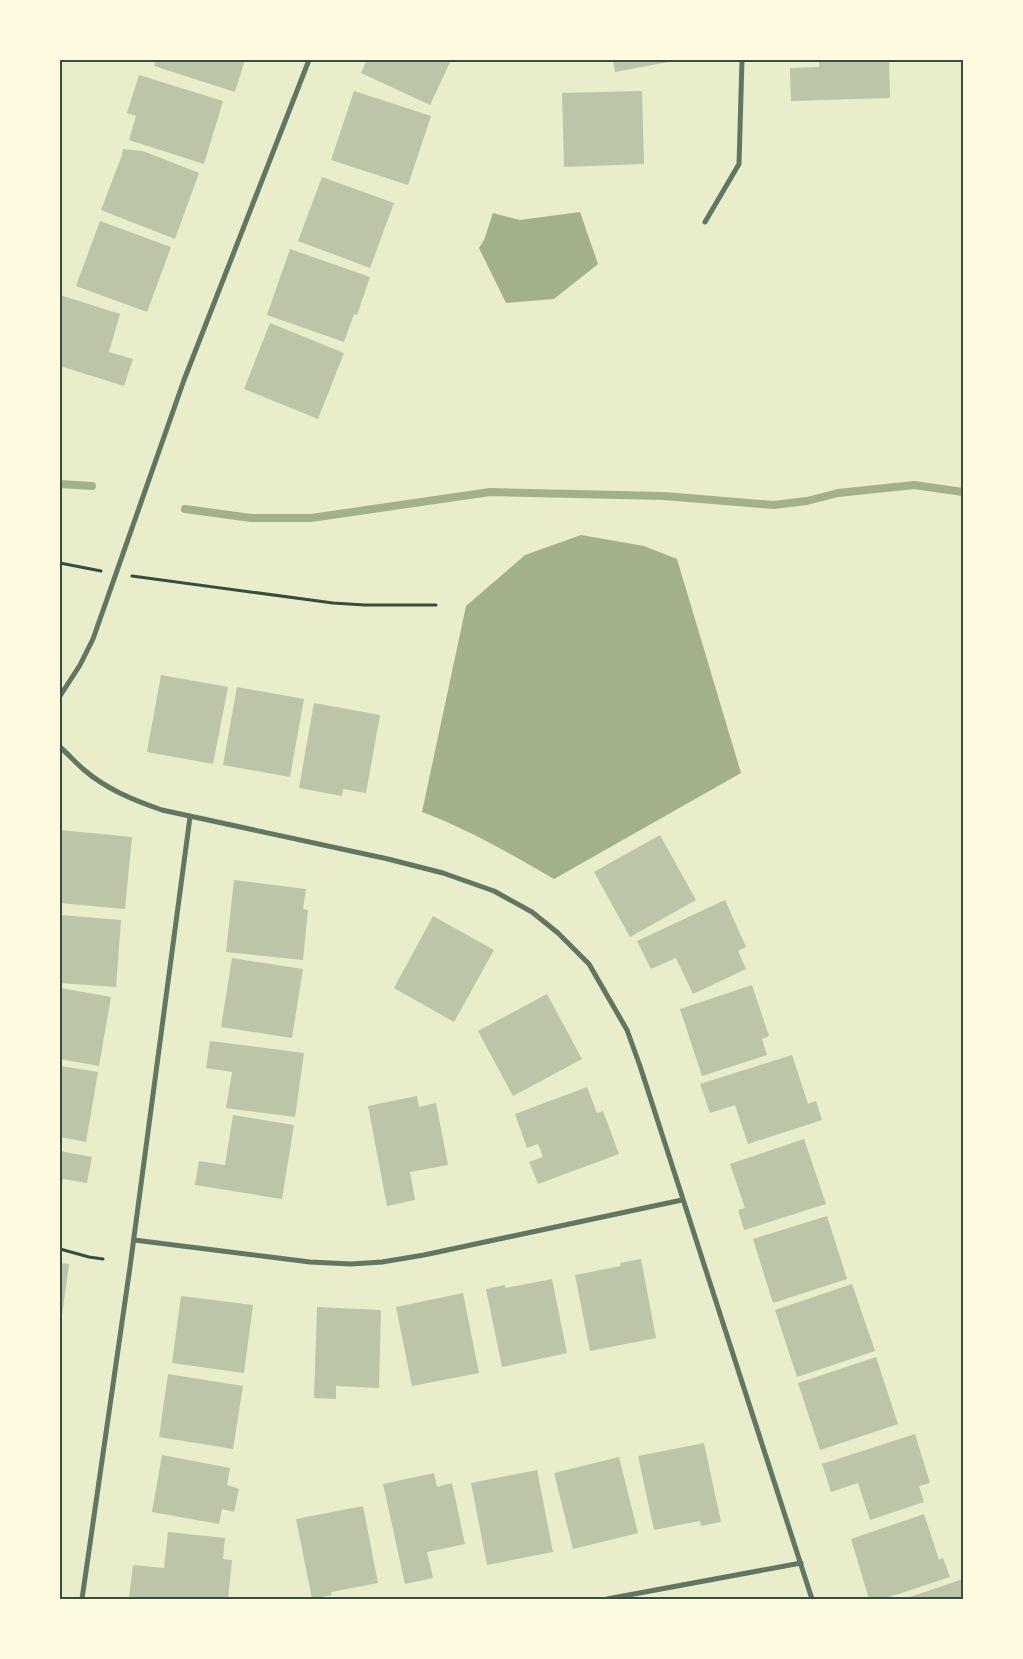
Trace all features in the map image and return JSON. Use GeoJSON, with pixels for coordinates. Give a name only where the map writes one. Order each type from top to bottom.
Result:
{"type":"FeatureCollection","features":[{"type":"Feature","properties":{"kind":"street"},"geometry":{"type":"LineString","coordinates":[[60,696],[80,665],[93,639],[184,380],[309,60]]}},
{"type":"Feature","properties":{"kind":"street"},"geometry":{"type":"LineString","coordinates":[[705,222],[739,164],[742,60]]}},
{"type":"Feature","properties":{"kind":"street"},"geometry":{"type":"LineString","coordinates":[[60,747],[84,770],[113,790],[162,810],[388,859],[444,873],[494,892],[532,912],[558,933],[589,964],[627,1030],[659,1123],[682,1200],[812,1599]]}},
{"type":"Feature","properties":{"kind":"street"},"geometry":{"type":"LineString","coordinates":[[82,1599],[134,1240],[190,817]]}},
{"type":"Feature","properties":{"kind":"street"},"geometry":{"type":"LineString","coordinates":[[134,1240],[310,1262],[351,1264],[382,1262],[424,1255],[682,1200]]}},
{"type":"Feature","properties":{"kind":"street"},"geometry":{"type":"LineString","coordinates":[[607,1599],[801,1563]]}},
{"type":"Feature","properties":{"kind":"path"},"geometry":{"type":"LineString","coordinates":[[60,563],[90,570]]}},
{"type":"Feature","properties":{"kind":"path"},"geometry":{"type":"LineString","coordinates":[[146,578],[333,603],[436,606]]}},
{"type":"Feature","properties":{"kind":"path"},"geometry":{"type":"LineString","coordinates":[[60,1249],[89,1258],[103,1259]]}},
{"type":"Feature","properties":{"kind":"shaded area"},"geometry":{"type":"Polygon","coordinates":[[[580,212],[598,264],[554,299],[506,303],[479,248],[484,240],[493,213],[520,220],[580,212]]]}},
{"type":"Feature","properties":{"kind":"shaded area"},"geometry":{"type":"Polygon","coordinates":[[[581,535],[644,546],[677,559],[741,773],[554,879],[473,834],[422,812],[466,606],[525,555],[581,535]]]}},
{"type":"Feature","properties":{"kind":"building"},"geometry":{"type":"Polygon","coordinates":[[[156,60],[245,60],[235,92],[154,66],[156,60]]]}},
{"type":"Feature","properties":{"kind":"building"},"geometry":{"type":"Polygon","coordinates":[[[367,60],[451,60],[430,105],[361,73],[367,60]]]}},
{"type":"Feature","properties":{"kind":"building"},"geometry":{"type":"Polygon","coordinates":[[[613,60],[673,60],[674,61],[615,72],[613,60]]]}},
{"type":"Feature","properties":{"kind":"building"},"geometry":{"type":"Polygon","coordinates":[[[819,60],[889,60],[890,98],[791,101],[790,68],[819,67],[819,60]]]}},
{"type":"Feature","properties":{"kind":"building"},"geometry":{"type":"Polygon","coordinates":[[[139,75],[223,101],[204,164],[129,140],[136,116],[127,113],[139,75]]]}},
{"type":"Feature","properties":{"kind":"building"},"geometry":{"type":"Polygon","coordinates":[[[354,91],[431,116],[408,185],[331,160],[354,91]]]}},
{"type":"Feature","properties":{"kind":"building"},"geometry":{"type":"Polygon","coordinates":[[[642,91],[644,164],[564,167],[562,93],[642,91]]]}},
{"type":"Feature","properties":{"kind":"building"},"geometry":{"type":"Polygon","coordinates":[[[123,149],[143,151],[199,173],[175,239],[101,210],[123,149]]]}},
{"type":"Feature","properties":{"kind":"building"},"geometry":{"type":"Polygon","coordinates":[[[322,177],[394,203],[370,268],[298,241],[322,177]]]}},
{"type":"Feature","properties":{"kind":"building"},"geometry":{"type":"Polygon","coordinates":[[[100,221],[171,247],[147,312],[76,286],[100,221]]]}},
{"type":"Feature","properties":{"kind":"building"},"geometry":{"type":"Polygon","coordinates":[[[290,249],[370,277],[357,315],[354,314],[344,342],[267,315],[290,249]]]}},
{"type":"Feature","properties":{"kind":"building"},"geometry":{"type":"Polygon","coordinates":[[[60,295],[120,314],[109,352],[133,359],[124,386],[60,366],[60,295]]]}},
{"type":"Feature","properties":{"kind":"building"},"geometry":{"type":"Polygon","coordinates":[[[270,323],[344,353],[318,419],[244,389],[270,323]]]}},
{"type":"Feature","properties":{"kind":"building"},"geometry":{"type":"Polygon","coordinates":[[[161,675],[228,687],[213,764],[147,752],[161,675]]]}},
{"type":"Feature","properties":{"kind":"building"},"geometry":{"type":"Polygon","coordinates":[[[237,687],[304,699],[290,777],[223,765],[237,687]]]}},
{"type":"Feature","properties":{"kind":"building"},"geometry":{"type":"Polygon","coordinates":[[[314,703],[380,715],[366,793],[343,789],[342,796],[299,788],[314,703]]]}},
{"type":"Feature","properties":{"kind":"building"},"geometry":{"type":"Polygon","coordinates":[[[60,830],[132,837],[125,909],[60,903],[60,830]]]}},
{"type":"Feature","properties":{"kind":"building"},"geometry":{"type":"Polygon","coordinates":[[[660,835],[696,900],[630,937],[594,872],[660,835]]]}},
{"type":"Feature","properties":{"kind":"building"},"geometry":{"type":"Polygon","coordinates":[[[234,880],[306,889],[303,909],[308,910],[303,960],[226,952],[234,880]]]}},
{"type":"Feature","properties":{"kind":"building"},"geometry":{"type":"Polygon","coordinates":[[[725,900],[746,947],[738,951],[746,969],[693,994],[676,958],[651,969],[637,941],[725,900]]]}},
{"type":"Feature","properties":{"kind":"building"},"geometry":{"type":"Polygon","coordinates":[[[60,915],[121,920],[116,987],[60,983],[60,915]]]}},
{"type":"Feature","properties":{"kind":"building"},"geometry":{"type":"Polygon","coordinates":[[[433,916],[494,950],[454,1022],[394,988],[433,916]]]}},
{"type":"Feature","properties":{"kind":"building"},"geometry":{"type":"Polygon","coordinates":[[[232,958],[303,969],[292,1038],[221,1027],[232,958]]]}},
{"type":"Feature","properties":{"kind":"building"},"geometry":{"type":"Polygon","coordinates":[[[752,985],[769,1036],[762,1039],[767,1055],[702,1076],[680,1009],[752,985]]]}},
{"type":"Feature","properties":{"kind":"building"},"geometry":{"type":"Polygon","coordinates":[[[60,988],[111,997],[99,1066],[60,1059],[60,988]]]}},
{"type":"Feature","properties":{"kind":"building"},"geometry":{"type":"Polygon","coordinates":[[[547,994],[582,1059],[513,1096],[478,1031],[547,994]]]}},
{"type":"Feature","properties":{"kind":"building"},"geometry":{"type":"Polygon","coordinates":[[[210,1041],[304,1053],[295,1117],[226,1108],[232,1072],[206,1068],[210,1041]]]}},
{"type":"Feature","properties":{"kind":"building"},"geometry":{"type":"Polygon","coordinates":[[[792,1055],[808,1104],[816,1101],[822,1120],[748,1144],[735,1105],[710,1113],[700,1084],[792,1055]]]}},
{"type":"Feature","properties":{"kind":"building"},"geometry":{"type":"Polygon","coordinates":[[[60,1066],[98,1072],[86,1142],[60,1137],[60,1066]]]}},
{"type":"Feature","properties":{"kind":"building"},"geometry":{"type":"Polygon","coordinates":[[[587,1087],[597,1113],[603,1111],[619,1154],[538,1184],[529,1162],[543,1157],[538,1144],[527,1148],[515,1114],[587,1087]]]}},
{"type":"Feature","properties":{"kind":"building"},"geometry":{"type":"Polygon","coordinates":[[[417,1096],[419,1107],[436,1103],[448,1165],[410,1172],[415,1200],[387,1206],[368,1106],[417,1096]]]}},
{"type":"Feature","properties":{"kind":"building"},"geometry":{"type":"Polygon","coordinates":[[[233,1115],[294,1125],[282,1199],[195,1185],[199,1161],[225,1165],[233,1115]]]}},
{"type":"Feature","properties":{"kind":"building"},"geometry":{"type":"Polygon","coordinates":[[[804,1139],[826,1204],[744,1230],[738,1210],[745,1208],[730,1164],[804,1139]]]}},
{"type":"Feature","properties":{"kind":"building"},"geometry":{"type":"Polygon","coordinates":[[[60,1151],[92,1157],[87,1183],[63,1179],[60,1191],[60,1151]]]}},
{"type":"Feature","properties":{"kind":"building"},"geometry":{"type":"Polygon","coordinates":[[[827,1216],[847,1279],[773,1303],[753,1239],[827,1216]]]}},
{"type":"Feature","properties":{"kind":"building"},"geometry":{"type":"Polygon","coordinates":[[[641,1259],[656,1338],[590,1351],[575,1275],[621,1266],[620,1263],[641,1259]]]}},
{"type":"Feature","properties":{"kind":"building"},"geometry":{"type":"Polygon","coordinates":[[[60,1263],[69,1264],[61,1323],[60,1322],[60,1263]]]}},
{"type":"Feature","properties":{"kind":"building"},"geometry":{"type":"Polygon","coordinates":[[[552,1279],[567,1353],[502,1367],[486,1289],[505,1285],[505,1288],[552,1279]]]}},
{"type":"Feature","properties":{"kind":"building"},"geometry":{"type":"Polygon","coordinates":[[[852,1284],[875,1351],[797,1377],[775,1310],[852,1284]]]}},
{"type":"Feature","properties":{"kind":"building"},"geometry":{"type":"Polygon","coordinates":[[[463,1293],[479,1373],[412,1386],[396,1307],[463,1293]]]}},
{"type":"Feature","properties":{"kind":"building"},"geometry":{"type":"Polygon","coordinates":[[[181,1296],[253,1305],[244,1373],[172,1363],[181,1296]]]}},
{"type":"Feature","properties":{"kind":"building"},"geometry":{"type":"Polygon","coordinates":[[[317,1307],[381,1310],[379,1388],[336,1386],[336,1399],[314,1398],[317,1307]]]}},
{"type":"Feature","properties":{"kind":"building"},"geometry":{"type":"Polygon","coordinates":[[[876,1357],[898,1424],[820,1450],[798,1383],[876,1357]]]}},
{"type":"Feature","properties":{"kind":"building"},"geometry":{"type":"Polygon","coordinates":[[[168,1374],[243,1386],[233,1449],[159,1437],[168,1374]]]}},
{"type":"Feature","properties":{"kind":"building"},"geometry":{"type":"Polygon","coordinates":[[[915,1434],[930,1483],[919,1486],[924,1502],[870,1520],[858,1483],[831,1492],[822,1464],[915,1434]]]}},
{"type":"Feature","properties":{"kind":"building"},"geometry":{"type":"Polygon","coordinates":[[[704,1443],[721,1522],[701,1526],[700,1521],[654,1530],[638,1456],[704,1443]]]}},
{"type":"Feature","properties":{"kind":"building"},"geometry":{"type":"Polygon","coordinates":[[[162,1455],[230,1468],[227,1485],[239,1489],[234,1512],[222,1509],[219,1524],[152,1512],[162,1455]]]}},
{"type":"Feature","properties":{"kind":"building"},"geometry":{"type":"Polygon","coordinates":[[[619,1457],[638,1533],[573,1549],[554,1473],[619,1457]]]}},
{"type":"Feature","properties":{"kind":"building"},"geometry":{"type":"Polygon","coordinates":[[[537,1470],[553,1552],[487,1565],[471,1483],[537,1470]]]}},
{"type":"Feature","properties":{"kind":"building"},"geometry":{"type":"Polygon","coordinates":[[[434,1473],[437,1487],[452,1483],[465,1544],[427,1552],[433,1578],[405,1584],[383,1484],[434,1473]]]}},
{"type":"Feature","properties":{"kind":"building"},"geometry":{"type":"Polygon","coordinates":[[[363,1506],[378,1583],[331,1592],[332,1595],[312,1599],[296,1519],[363,1506]]]}},
{"type":"Feature","properties":{"kind":"building"},"geometry":{"type":"Polygon","coordinates":[[[924,1514],[939,1560],[943,1558],[950,1577],[883,1599],[869,1599],[851,1539],[924,1514]]]}},
{"type":"Feature","properties":{"kind":"building"},"geometry":{"type":"Polygon","coordinates":[[[168,1532],[225,1538],[223,1559],[232,1560],[228,1599],[129,1598],[133,1565],[164,1568],[168,1532]]]}},
{"type":"Feature","properties":{"kind":"building"},"geometry":{"type":"Polygon","coordinates":[[[963,1579],[963,1599],[904,1599],[963,1579]]]}},
{"type":"Feature","properties":{"kind":"waterway"},"geometry":{"type":"LineString","coordinates":[[60,484],[92,486]]}},
{"type":"Feature","properties":{"kind":"waterway"},"geometry":{"type":"LineString","coordinates":[[185,509],[251,518],[311,518],[490,492],[664,496],[773,505],[807,501],[838,493],[914,485],[963,492]]}}]}
